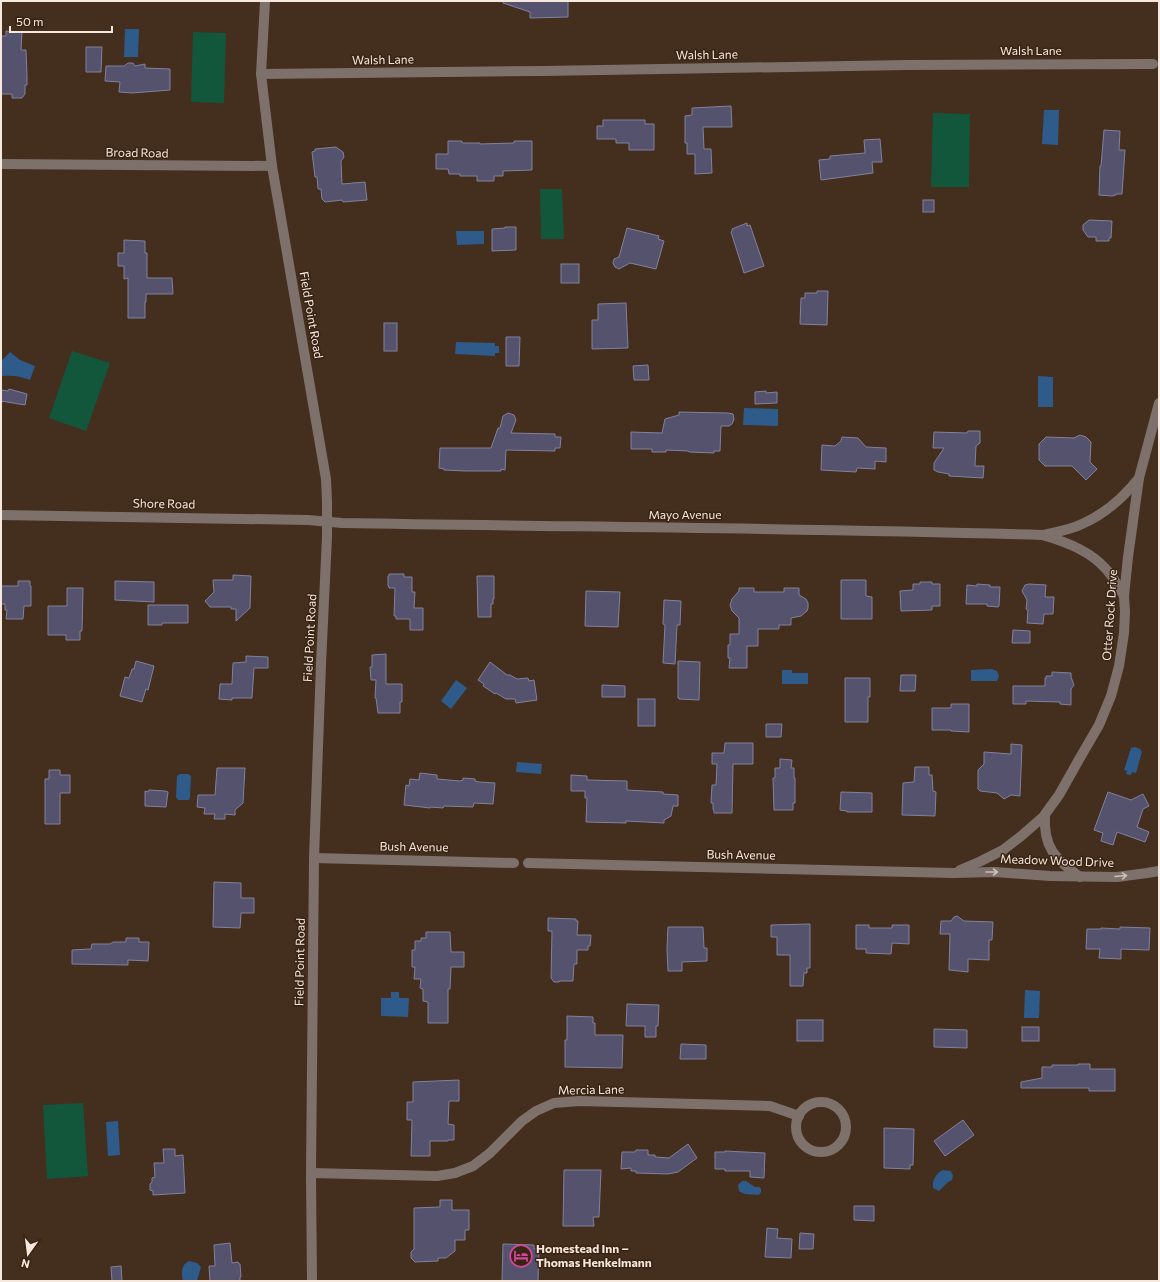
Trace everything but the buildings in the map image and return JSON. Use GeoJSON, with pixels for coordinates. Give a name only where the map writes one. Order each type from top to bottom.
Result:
{"type":"FeatureCollection","features":[{"type":"Feature","properties":{"kind":"street","name":"Field Point Road"},"geometry":{"type":"LineString","coordinates":[[265,1],[261,74],[272,166],[326,479],[328,502],[314,858],[311,1173],[312,1281]]}},
{"type":"Feature","properties":{"kind":"street","name":"Walsh Lane"},"geometry":{"type":"LineString","coordinates":[[261,74],[900,65],[1153,64]]}},
{"type":"Feature","properties":{"kind":"street","name":"Broad Road"},"geometry":{"type":"LineString","coordinates":[[1,164],[272,166]]}},
{"type":"Feature","properties":{"kind":"street","name":"Otter Rock Drive"},"geometry":{"type":"LineString","coordinates":[[953,873],[1003,850],[1045,815],[1059,795],[1095,731],[1111,696],[1120,666],[1124,633],[1124,596],[1139,478],[1159,403]]}},
{"type":"Feature","properties":{"kind":"street","name":"Mayo Avenue"},"geometry":{"type":"LineString","coordinates":[[1042,535],[1081,525],[1098,516],[1125,495],[1139,478]]}},
{"type":"Feature","properties":{"kind":"street","name":"Shore Road"},"geometry":{"type":"LineString","coordinates":[[1,515],[308,520],[327,522]]}},
{"type":"Feature","properties":{"kind":"street","name":"Mayo Avenue"},"geometry":{"type":"LineString","coordinates":[[327,522],[584,527],[747,528],[1042,535],[1059,540],[1091,556],[1104,567],[1124,596]]}},
{"type":"Feature","properties":{"kind":"street"},"geometry":{"type":"LineString","coordinates":[[1045,815],[1045,835],[1049,844],[1062,864],[1080,877]]}},
{"type":"Feature","properties":{"kind":"street","name":"Bush Avenue"},"geometry":{"type":"LineString","coordinates":[[314,858],[514,863]]}},
{"type":"Feature","properties":{"kind":"street","name":"Bush Avenue"},"geometry":{"type":"LineString","coordinates":[[528,863],[953,873]]}},
{"type":"Feature","properties":{"kind":"street","name":"Meadow Wood Drive"},"geometry":{"type":"LineString","coordinates":[[953,873],[995,872],[1080,877],[1117,877],[1159,870]]}},
{"type":"Feature","properties":{"kind":"street","name":"Mercia Lane"},"geometry":{"type":"LineString","coordinates":[[311,1173],[437,1176],[455,1173],[473,1166],[490,1154],[522,1121],[536,1110],[554,1103],[579,1101],[770,1106],[798,1116]]}},
{"type":"Feature","properties":{"kind":"street"},"geometry":{"type":"LineString","coordinates":[[815,1102],[824,1102],[837,1107],[845,1117],[847,1124],[846,1134],[842,1142],[836,1148],[827,1152],[818,1152],[807,1148],[802,1144],[798,1136],[796,1126],[798,1116],[804,1108],[815,1102]]}},
{"type":"Feature","properties":{"kind":"green space"},"geometry":{"type":"Polygon","coordinates":[[[193,32],[226,33],[224,103],[191,102],[193,32]]]}},
{"type":"Feature","properties":{"kind":"green space"},"geometry":{"type":"Polygon","coordinates":[[[933,113],[970,114],[969,187],[931,187],[933,113]]]}},
{"type":"Feature","properties":{"kind":"green space"},"geometry":{"type":"Polygon","coordinates":[[[540,189],[562,189],[564,239],[541,239],[540,189]]]}},
{"type":"Feature","properties":{"kind":"green space"},"geometry":{"type":"Polygon","coordinates":[[[72,351],[110,363],[86,431],[49,418],[72,351]]]}},
{"type":"Feature","properties":{"kind":"green space"},"geometry":{"type":"Polygon","coordinates":[[[83,1103],[88,1176],[47,1179],[43,1105],[83,1103]]]}},
{"type":"Feature","properties":{"kind":"water"},"geometry":{"type":"Polygon","coordinates":[[[125,29],[139,29],[138,57],[124,57],[125,29]]]}},
{"type":"Feature","properties":{"kind":"water"},"geometry":{"type":"Polygon","coordinates":[[[1044,110],[1059,110],[1058,145],[1042,144],[1044,110]]]}},
{"type":"Feature","properties":{"kind":"water"},"geometry":{"type":"Polygon","coordinates":[[[456,231],[484,231],[484,244],[457,245],[456,231]]]}},
{"type":"Feature","properties":{"kind":"water"},"geometry":{"type":"Polygon","coordinates":[[[456,342],[495,343],[495,346],[499,346],[499,353],[495,353],[495,356],[455,354],[456,342]]]}},
{"type":"Feature","properties":{"kind":"water"},"geometry":{"type":"Polygon","coordinates":[[[10,352],[20,360],[35,366],[30,380],[16,376],[2,376],[1,361],[10,352]]]}},
{"type":"Feature","properties":{"kind":"water"},"geometry":{"type":"Polygon","coordinates":[[[1038,376],[1053,377],[1053,407],[1038,407],[1038,376]]]}},
{"type":"Feature","properties":{"kind":"water"},"geometry":{"type":"Polygon","coordinates":[[[744,408],[778,409],[778,426],[743,425],[744,408]]]}},
{"type":"Feature","properties":{"kind":"water"},"geometry":{"type":"Polygon","coordinates":[[[992,669],[997,671],[999,676],[997,681],[971,681],[971,670],[992,669]]]}},
{"type":"Feature","properties":{"kind":"water"},"geometry":{"type":"Polygon","coordinates":[[[782,670],[792,670],[792,673],[808,673],[808,684],[782,684],[782,670]]]}},
{"type":"Feature","properties":{"kind":"water"},"geometry":{"type":"Polygon","coordinates":[[[456,680],[467,688],[451,709],[441,701],[456,680]]]}},
{"type":"Feature","properties":{"kind":"water"},"geometry":{"type":"Polygon","coordinates":[[[1135,747],[1140,749],[1142,752],[1136,773],[1132,772],[1131,775],[1126,774],[1127,771],[1124,770],[1131,748],[1135,747]]]}},
{"type":"Feature","properties":{"kind":"water"},"geometry":{"type":"Polygon","coordinates":[[[517,762],[542,764],[541,774],[516,772],[517,762]]]}},
{"type":"Feature","properties":{"kind":"water"},"geometry":{"type":"Polygon","coordinates":[[[180,774],[188,774],[191,776],[189,800],[178,800],[176,797],[177,776],[180,774]]]}},
{"type":"Feature","properties":{"kind":"water"},"geometry":{"type":"Polygon","coordinates":[[[1025,990],[1040,991],[1039,1018],[1024,1018],[1025,990]]]}},
{"type":"Feature","properties":{"kind":"water"},"geometry":{"type":"Polygon","coordinates":[[[391,992],[399,992],[399,998],[409,998],[408,1017],[381,1016],[381,998],[391,998],[391,992]]]}},
{"type":"Feature","properties":{"kind":"water"},"geometry":{"type":"Polygon","coordinates":[[[118,1121],[120,1155],[108,1156],[106,1122],[118,1121]]]}},
{"type":"Feature","properties":{"kind":"water"},"geometry":{"type":"Polygon","coordinates":[[[943,1170],[951,1171],[953,1176],[952,1180],[939,1191],[933,1188],[933,1182],[936,1175],[943,1170]]]}},
{"type":"Feature","properties":{"kind":"water"},"geometry":{"type":"Polygon","coordinates":[[[742,1181],[746,1181],[755,1187],[759,1187],[761,1192],[759,1195],[741,1193],[738,1185],[742,1181]]]}},
{"type":"Feature","properties":{"kind":"water"},"geometry":{"type":"Polygon","coordinates":[[[189,1261],[197,1263],[201,1267],[197,1281],[183,1281],[182,1270],[184,1265],[189,1261]]]}},
{"type":"Feature","properties":{"kind":"place","name":"Homestead Inn – Thomas Henkelmann"},"geometry":{"type":"Point","coordinates":[521,1256]}}]}
